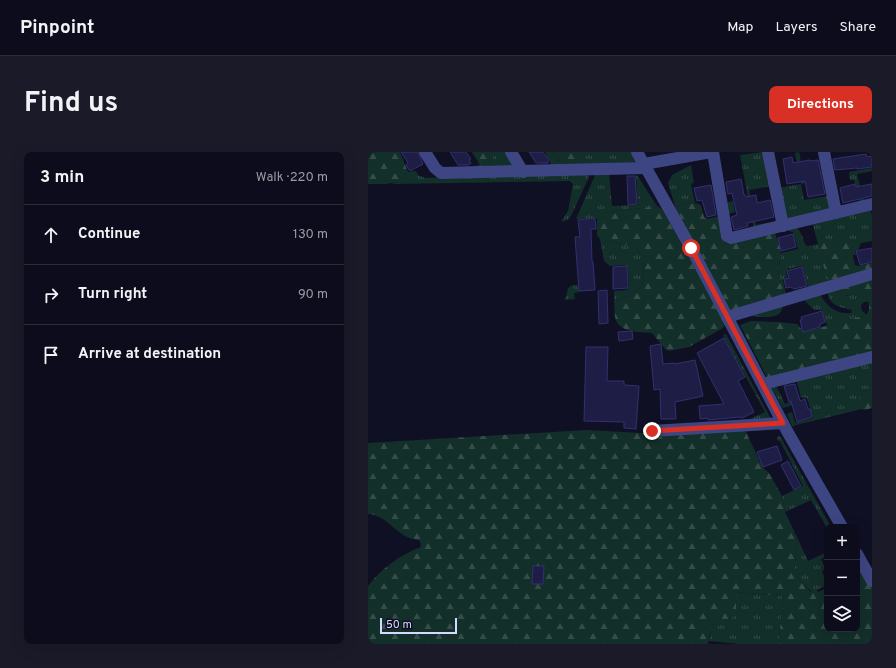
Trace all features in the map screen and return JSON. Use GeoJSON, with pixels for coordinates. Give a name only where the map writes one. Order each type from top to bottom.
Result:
{"type":"FeatureCollection","features":[{"type":"Feature","properties":{"kind":"street"},"geometry":{"type":"LineString","coordinates":[[425,152],[435,168],[441,173],[523,172],[645,166],[712,152],[727,236],[731,238],[872,204]]}},
{"type":"Feature","properties":{"kind":"street"},"geometry":{"type":"LineString","coordinates":[[511,152],[523,172]]}},
{"type":"Feature","properties":{"kind":"street"},"geometry":{"type":"LineString","coordinates":[[637,152],[691,248],[783,423],[840,524]]}},
{"type":"Feature","properties":{"kind":"street"},"geometry":{"type":"LineString","coordinates":[[768,152],[783,226]]}},
{"type":"Feature","properties":{"kind":"street"},"geometry":{"type":"LineString","coordinates":[[824,152],[836,213]]}},
{"type":"Feature","properties":{"kind":"street"},"geometry":{"type":"LineString","coordinates":[[727,317],[872,274]]}},
{"type":"Feature","properties":{"kind":"street"},"geometry":{"type":"LineString","coordinates":[[763,384],[872,357]]}},
{"type":"Feature","properties":{"kind":"street"},"geometry":{"type":"LineString","coordinates":[[652,431],[783,423]]}},
{"type":"Feature","properties":{"kind":"street"},"geometry":{"type":"LineString","coordinates":[[860,559],[872,581]]}},
{"type":"Feature","properties":{"kind":"green space"},"geometry":{"type":"Polygon","coordinates":[[[368,152],[400,152],[408,172],[404,177],[395,182],[385,184],[368,184],[368,152]]]}},
{"type":"Feature","properties":{"kind":"green space"},"geometry":{"type":"Polygon","coordinates":[[[472,152],[493,152],[492,160],[480,165],[472,152]]]}},
{"type":"Feature","properties":{"kind":"green space"},"geometry":{"type":"Polygon","coordinates":[[[493,152],[505,152],[513,166],[465,170],[492,160],[493,152]]]}},
{"type":"Feature","properties":{"kind":"green space"},"geometry":{"type":"Polygon","coordinates":[[[545,152],[552,152],[559,161],[580,156],[579,152],[631,152],[636,163],[552,166],[545,152]]]}},
{"type":"Feature","properties":{"kind":"green space"},"geometry":{"type":"Polygon","coordinates":[[[552,152],[579,152],[580,156],[574,162],[561,162],[552,152]]]}},
{"type":"Feature","properties":{"kind":"green space"},"geometry":{"type":"Polygon","coordinates":[[[763,152],[772,186],[749,190],[756,225],[766,223],[767,225],[754,230],[740,155],[763,152]]]}},
{"type":"Feature","properties":{"kind":"green space"},"geometry":{"type":"Polygon","coordinates":[[[799,152],[802,176],[825,172],[825,174],[815,175],[815,181],[801,184],[795,153],[799,152]]]}},
{"type":"Feature","properties":{"kind":"green space"},"geometry":{"type":"Polygon","coordinates":[[[691,165],[694,183],[691,184],[695,203],[675,206],[668,183],[672,175],[691,165]]]}},
{"type":"Feature","properties":{"kind":"green space"},"geometry":{"type":"Polygon","coordinates":[[[872,168],[872,171],[857,174],[863,199],[865,200],[858,202],[860,200],[854,180],[850,180],[849,172],[872,168]]]}},
{"type":"Feature","properties":{"kind":"green space"},"geometry":{"type":"Polygon","coordinates":[[[416,171],[418,175],[425,178],[587,173],[589,177],[571,216],[568,220],[561,222],[568,211],[573,184],[570,181],[392,184],[404,177],[408,172],[416,171]]]}},
{"type":"Feature","properties":{"kind":"green space"},"geometry":{"type":"Polygon","coordinates":[[[596,173],[609,173],[612,206],[638,205],[637,175],[657,206],[604,213],[597,218],[576,219],[596,173]]]}},
{"type":"Feature","properties":{"kind":"green space"},"geometry":{"type":"Polygon","coordinates":[[[801,184],[804,200],[828,196],[829,211],[786,221],[778,188],[801,184]]]}},
{"type":"Feature","properties":{"kind":"green space"},"geometry":{"type":"Polygon","coordinates":[[[733,201],[735,212],[727,214],[725,203],[733,201]]]}},
{"type":"Feature","properties":{"kind":"green space"},"geometry":{"type":"Polygon","coordinates":[[[695,203],[701,205],[704,217],[707,219],[721,216],[726,237],[775,233],[781,255],[781,259],[777,267],[784,295],[731,312],[676,210],[675,206],[695,203]]]}},
{"type":"Feature","properties":{"kind":"green space"},"geometry":{"type":"Polygon","coordinates":[[[657,206],[662,209],[725,322],[723,328],[689,347],[669,351],[665,349],[652,333],[630,331],[620,326],[617,322],[614,304],[637,290],[644,283],[643,260],[636,247],[600,239],[597,235],[597,218],[603,213],[657,206]]]}},
{"type":"Feature","properties":{"kind":"green space"},"geometry":{"type":"Polygon","coordinates":[[[870,207],[872,216],[872,241],[861,243],[858,250],[855,251],[856,255],[852,255],[847,236],[829,281],[809,289],[803,268],[801,266],[788,269],[786,272],[787,277],[784,278],[783,281],[786,294],[784,295],[777,267],[780,263],[781,253],[798,249],[793,232],[789,231],[787,227],[796,225],[807,246],[818,244],[812,221],[870,207]]]}},
{"type":"Feature","properties":{"kind":"green space"},"geometry":{"type":"Polygon","coordinates":[[[848,236],[855,265],[858,266],[872,263],[872,355],[768,379],[740,325],[751,321],[797,324],[804,332],[866,315],[868,312],[869,304],[865,292],[841,295],[826,275],[818,244],[848,236]]]}},
{"type":"Feature","properties":{"kind":"green space"},"geometry":{"type":"Polygon","coordinates":[[[600,239],[636,247],[643,259],[644,283],[637,290],[614,304],[614,291],[627,290],[629,287],[628,267],[625,265],[610,266],[604,261],[600,239]]]}},
{"type":"Feature","properties":{"kind":"green space"},"geometry":{"type":"Polygon","coordinates":[[[573,285],[577,285],[579,292],[574,293],[575,299],[565,300],[568,288],[573,285]]]}},
{"type":"Feature","properties":{"kind":"green space"},"geometry":{"type":"Polygon","coordinates":[[[835,287],[847,296],[859,290],[865,292],[869,302],[864,302],[861,305],[862,311],[866,315],[827,326],[822,310],[814,310],[804,300],[819,292],[824,301],[836,311],[851,313],[852,310],[838,306],[830,299],[828,289],[835,287]]]}},
{"type":"Feature","properties":{"kind":"green space"},"geometry":{"type":"Polygon","coordinates":[[[785,302],[782,310],[776,316],[762,317],[744,314],[785,302]]]}},
{"type":"Feature","properties":{"kind":"green space"},"geometry":{"type":"Polygon","coordinates":[[[726,334],[772,421],[723,422],[750,419],[765,412],[723,335],[726,334]]]}},
{"type":"Feature","properties":{"kind":"green space"},"geometry":{"type":"Polygon","coordinates":[[[872,360],[872,388],[863,392],[860,396],[862,409],[792,426],[787,414],[792,412],[795,423],[813,418],[807,398],[801,397],[796,379],[872,360]]]}},
{"type":"Feature","properties":{"kind":"green space"},"geometry":{"type":"Polygon","coordinates":[[[776,386],[785,404],[793,401],[793,405],[783,408],[771,387],[776,386]]]}},
{"type":"Feature","properties":{"kind":"green space"},"geometry":{"type":"Polygon","coordinates":[[[872,388],[872,408],[864,410],[862,409],[859,397],[863,392],[872,388]]]}},
{"type":"Feature","properties":{"kind":"green space"},"geometry":{"type":"Polygon","coordinates":[[[586,430],[659,434],[745,430],[763,468],[769,473],[782,496],[785,512],[794,531],[797,548],[794,570],[800,581],[811,592],[818,592],[824,589],[824,632],[860,632],[860,571],[866,576],[872,586],[872,644],[778,644],[783,606],[782,596],[736,592],[736,614],[730,620],[718,618],[712,625],[708,644],[368,644],[368,586],[379,573],[392,563],[421,547],[420,541],[407,537],[379,517],[368,514],[368,443],[586,430]]]}},
{"type":"Feature","properties":{"kind":"green space"},"geometry":{"type":"Polygon","coordinates":[[[780,436],[829,524],[825,524],[811,500],[785,512],[782,496],[803,486],[780,441],[777,440],[777,437],[780,436]]]}},
{"type":"Feature","properties":{"kind":"green space"},"geometry":{"type":"Polygon","coordinates":[[[794,531],[808,561],[824,553],[824,558],[821,559],[824,566],[822,572],[824,576],[824,586],[817,590],[818,592],[812,592],[800,581],[794,570],[797,548],[794,531]]]}},
{"type":"Feature","properties":{"kind":"green space"},"geometry":{"type":"Polygon","coordinates":[[[736,592],[782,596],[783,606],[778,644],[739,644],[709,641],[712,625],[718,618],[730,620],[736,592]]]}},
{"type":"Feature","properties":{"kind":"building"},"geometry":{"type":"Polygon","coordinates":[[[401,152],[418,152],[423,164],[410,171],[406,165],[408,163],[401,152]]]}},
{"type":"Feature","properties":{"kind":"building"},"geometry":{"type":"Polygon","coordinates":[[[450,152],[466,152],[471,159],[469,160],[471,163],[469,165],[458,165],[450,152]]]}},
{"type":"Feature","properties":{"kind":"building"},"geometry":{"type":"Polygon","coordinates":[[[529,152],[543,152],[548,159],[548,163],[536,163],[529,152]]]}},
{"type":"Feature","properties":{"kind":"building"},"geometry":{"type":"Polygon","coordinates":[[[866,154],[867,157],[872,156],[872,167],[835,170],[833,159],[866,154]]]}},
{"type":"Feature","properties":{"kind":"building"},"geometry":{"type":"Polygon","coordinates":[[[792,157],[793,163],[818,160],[825,194],[808,197],[805,181],[787,184],[783,159],[792,157]]]}},
{"type":"Feature","properties":{"kind":"building"},"geometry":{"type":"Polygon","coordinates":[[[627,176],[635,176],[637,204],[628,205],[627,176]]]}},
{"type":"Feature","properties":{"kind":"building"},"geometry":{"type":"Polygon","coordinates":[[[741,179],[744,195],[746,197],[756,195],[757,203],[770,200],[774,217],[747,223],[748,226],[734,230],[731,217],[737,215],[732,193],[728,194],[726,182],[741,179]]]}},
{"type":"Feature","properties":{"kind":"building"},"geometry":{"type":"Polygon","coordinates":[[[855,184],[856,187],[872,184],[872,196],[843,203],[840,188],[855,184]]]}},
{"type":"Feature","properties":{"kind":"building"},"geometry":{"type":"Polygon","coordinates":[[[711,185],[716,215],[707,217],[702,200],[697,201],[694,188],[711,185]]]}},
{"type":"Feature","properties":{"kind":"building"},"geometry":{"type":"Polygon","coordinates":[[[595,218],[596,229],[591,229],[595,290],[579,291],[575,237],[580,237],[578,220],[595,218]]]}},
{"type":"Feature","properties":{"kind":"building"},"geometry":{"type":"Polygon","coordinates":[[[793,234],[796,247],[781,251],[778,238],[793,234]]]}},
{"type":"Feature","properties":{"kind":"building"},"geometry":{"type":"Polygon","coordinates":[[[872,248],[872,262],[860,265],[856,251],[872,248]]]}},
{"type":"Feature","properties":{"kind":"building"},"geometry":{"type":"Polygon","coordinates":[[[627,266],[628,288],[613,289],[613,267],[627,266]]]}},
{"type":"Feature","properties":{"kind":"building"},"geometry":{"type":"Polygon","coordinates":[[[802,267],[807,286],[794,289],[791,287],[786,288],[784,279],[789,278],[787,271],[802,267]]]}},
{"type":"Feature","properties":{"kind":"building"},"geometry":{"type":"Polygon","coordinates":[[[607,290],[608,323],[599,324],[598,291],[607,290]]]}},
{"type":"Feature","properties":{"kind":"building"},"geometry":{"type":"Polygon","coordinates":[[[822,311],[825,322],[820,324],[820,327],[803,332],[800,320],[802,320],[801,317],[822,311]]]}},
{"type":"Feature","properties":{"kind":"building"},"geometry":{"type":"Polygon","coordinates":[[[632,331],[633,339],[619,341],[618,332],[632,331]]]}},
{"type":"Feature","properties":{"kind":"building"},"geometry":{"type":"Polygon","coordinates":[[[724,338],[745,377],[738,381],[754,412],[742,418],[700,419],[699,406],[724,404],[697,353],[724,338]]]}},
{"type":"Feature","properties":{"kind":"building"},"geometry":{"type":"Polygon","coordinates":[[[661,344],[663,364],[675,364],[695,360],[703,396],[675,402],[676,419],[661,419],[660,389],[654,390],[650,346],[661,344]]]}},
{"type":"Feature","properties":{"kind":"building"},"geometry":{"type":"Polygon","coordinates":[[[586,347],[608,347],[607,381],[624,381],[624,385],[639,386],[636,429],[624,428],[624,422],[584,421],[586,347]]]}},
{"type":"Feature","properties":{"kind":"building"},"geometry":{"type":"Polygon","coordinates":[[[795,384],[800,401],[805,399],[812,417],[797,422],[791,401],[789,402],[784,386],[795,384]]]}},
{"type":"Feature","properties":{"kind":"building"},"geometry":{"type":"Polygon","coordinates":[[[777,446],[782,460],[763,467],[757,452],[777,446]]]}},
{"type":"Feature","properties":{"kind":"building"},"geometry":{"type":"Polygon","coordinates":[[[788,461],[801,486],[794,490],[781,465],[788,461]]]}},
{"type":"Feature","properties":{"kind":"building"},"geometry":{"type":"Polygon","coordinates":[[[533,566],[544,566],[543,584],[532,584],[533,566]]]}},
{"type":"Feature","properties":{"kind":"route"},"geometry":{"type":"LineString","coordinates":[[652,431],[783,423],[691,248]]}}]}
